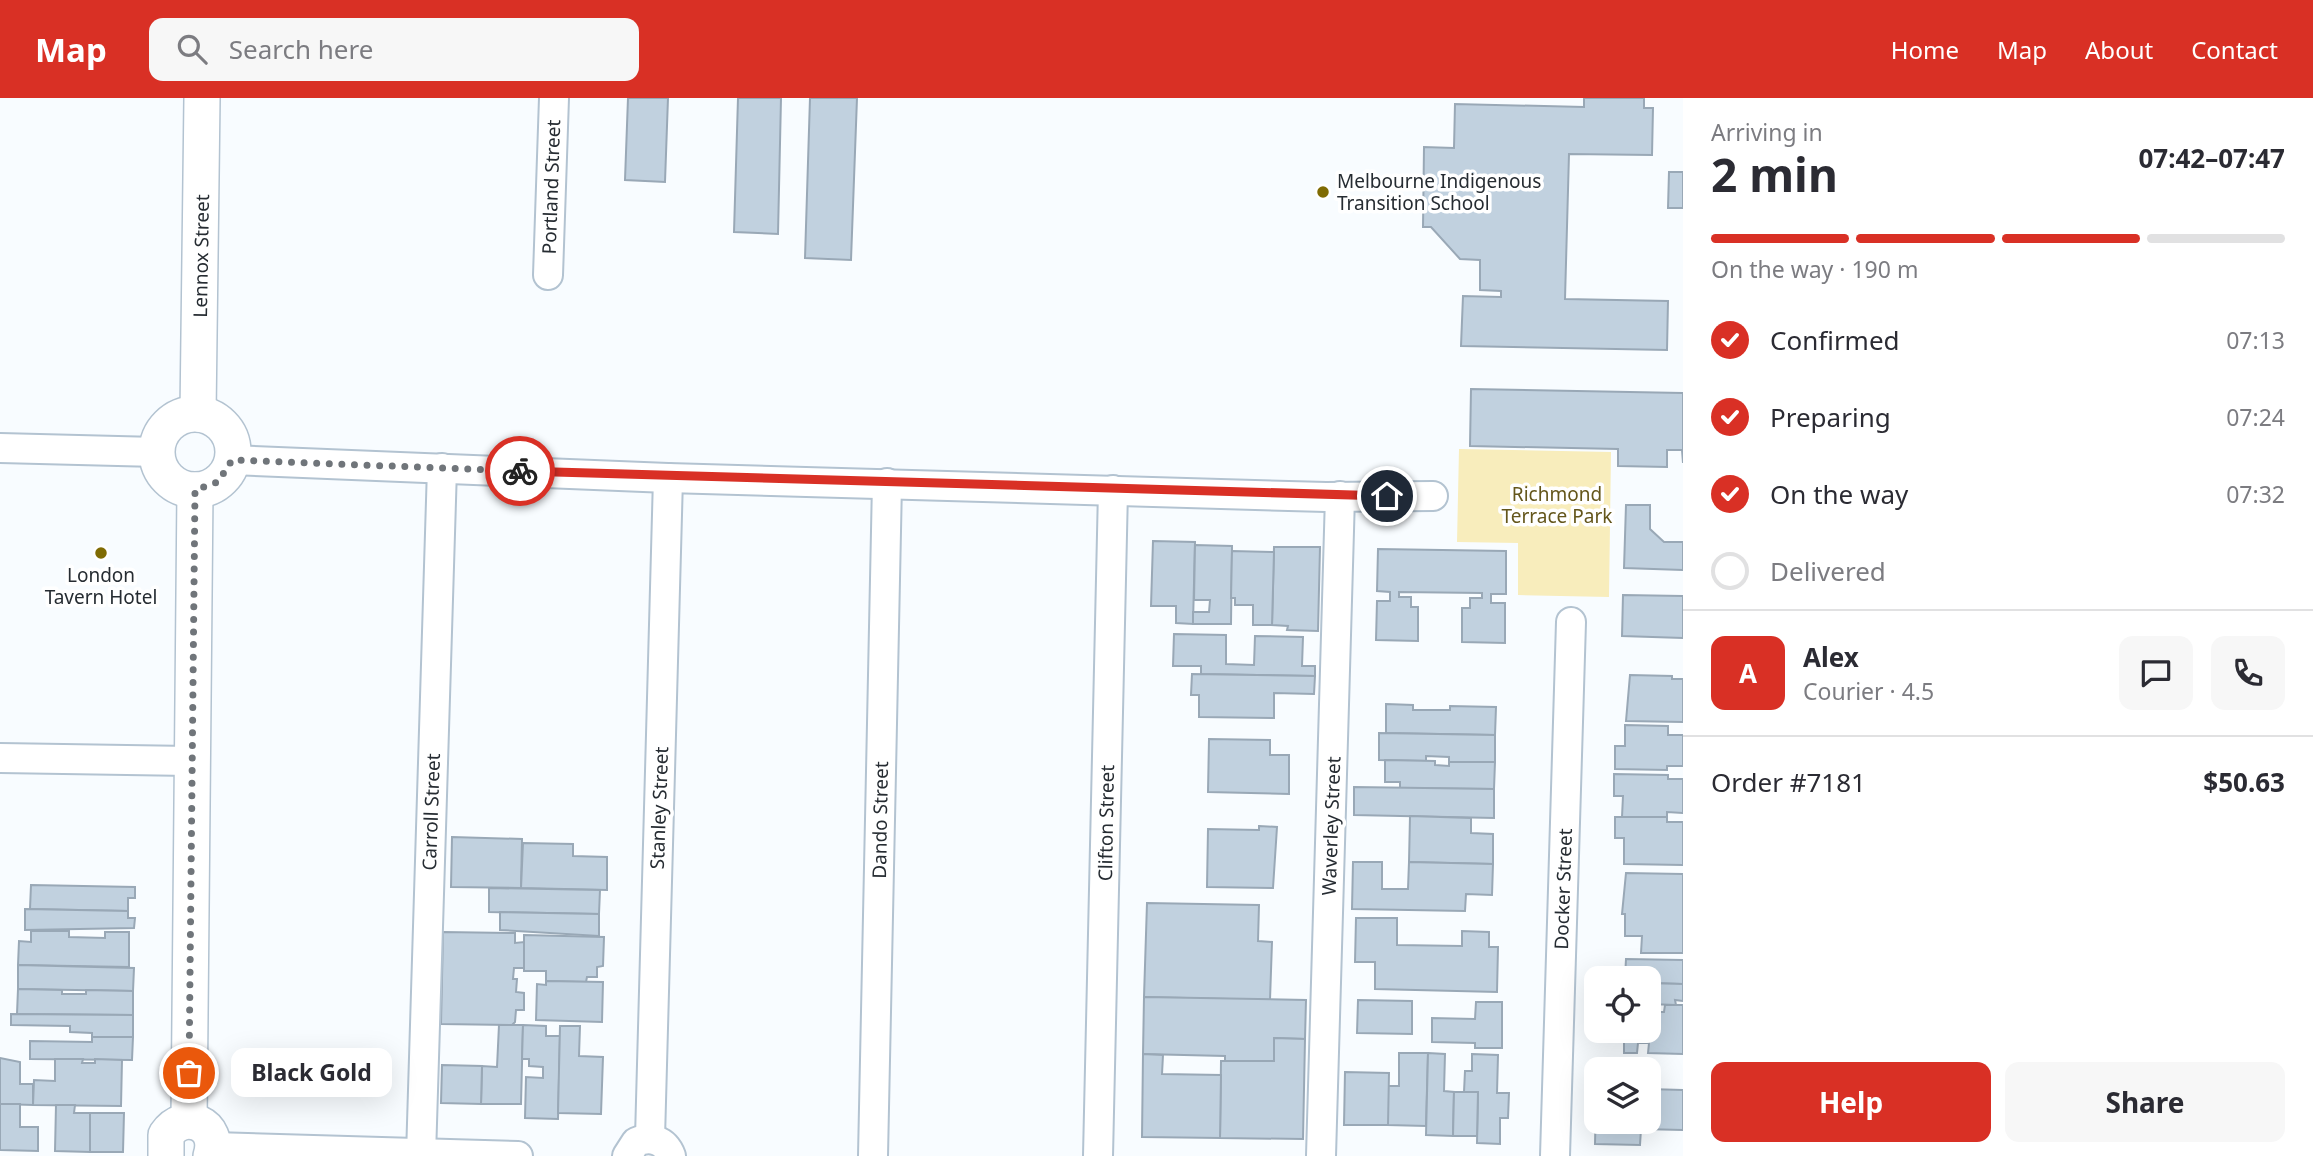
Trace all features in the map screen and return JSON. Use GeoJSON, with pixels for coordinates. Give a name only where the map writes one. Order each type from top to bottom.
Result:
{"type":"FeatureCollection","features":[{"type":"Feature","properties":{"kind":"street","name":"Lennox Street"},"geometry":{"type":"LineString","coordinates":[[198,414],[202,98]]}},
{"type":"Feature","properties":{"kind":"street","name":"Portland Street"},"geometry":{"type":"LineString","coordinates":[[548,275],[554,98]]}},
{"type":"Feature","properties":{"kind":"street"},"geometry":{"type":"LineString","coordinates":[[198,414],[208,416],[226,429],[233,449],[232,460],[218,482],[195,490],[172,483],[158,464],[157,452],[165,429],[174,421],[198,414]]}},
{"type":"Feature","properties":{"kind":"street"},"geometry":{"type":"LineString","coordinates":[[0,448],[157,452]]}},
{"type":"Feature","properties":{"kind":"street"},"geometry":{"type":"LineString","coordinates":[[232,460],[668,478],[1340,496],[1433,496]]}},
{"type":"Feature","properties":{"kind":"street","name":"Carroll Street"},"geometry":{"type":"LineString","coordinates":[[421,1153],[442,468]]}},
{"type":"Feature","properties":{"kind":"street","name":"Stanley Street"},"geometry":{"type":"LineString","coordinates":[[661,1147],[668,478]]}},
{"type":"Feature","properties":{"kind":"street","name":"Dando Street"},"geometry":{"type":"LineString","coordinates":[[873,1156],[887,483]]}},
{"type":"Feature","properties":{"kind":"street"},"geometry":{"type":"LineString","coordinates":[[189,1120],[190,761],[195,490]]}},
{"type":"Feature","properties":{"kind":"street","name":"Clifton Street"},"geometry":{"type":"LineString","coordinates":[[1098,1156],[1113,490]]}},
{"type":"Feature","properties":{"kind":"street","name":"Waverley Street"},"geometry":{"type":"LineString","coordinates":[[1321,1156],[1340,496]]}},
{"type":"Feature","properties":{"kind":"street","name":"Docker Street"},"geometry":{"type":"LineString","coordinates":[[1555,1156],[1571,622]]}},
{"type":"Feature","properties":{"kind":"street"},"geometry":{"type":"LineString","coordinates":[[0,758],[190,761]]}},
{"type":"Feature","properties":{"kind":"street"},"geometry":{"type":"LineString","coordinates":[[161,1154],[170,1129],[175,1124],[189,1120],[205,1125],[213,1139],[213,1152],[518,1156]]}},
{"type":"Feature","properties":{"kind":"street"},"geometry":{"type":"LineString","coordinates":[[627,1156],[636,1142],[661,1147]]}},
{"type":"Feature","properties":{"kind":"green space","name":"Richmond Terrace Park"},"geometry":{"type":"Polygon","coordinates":[[[1459,449],[1611,452],[1609,597],[1518,595],[1518,543],[1457,542],[1459,449]]]}},
{"type":"Feature","properties":{"kind":"building"},"geometry":{"type":"Polygon","coordinates":[[[628,98],[668,98],[665,182],[625,180],[628,98]]]}},
{"type":"Feature","properties":{"kind":"building"},"geometry":{"type":"Polygon","coordinates":[[[738,98],[781,98],[778,234],[734,232],[738,98]]]}},
{"type":"Feature","properties":{"kind":"building"},"geometry":{"type":"Polygon","coordinates":[[[810,98],[857,98],[851,260],[805,258],[810,98]]]}},
{"type":"Feature","properties":{"kind":"building"},"geometry":{"type":"Polygon","coordinates":[[[1584,98],[1644,98],[1644,108],[1653,108],[1652,155],[1569,154],[1565,299],[1668,301],[1667,350],[1461,346],[1463,296],[1501,297],[1501,291],[1480,290],[1480,260],[1460,259],[1431,227],[1423,227],[1424,147],[1454,148],[1455,104],[1584,107],[1584,98]]]}},
{"type":"Feature","properties":{"kind":"building"},"geometry":{"type":"Polygon","coordinates":[[[1669,172],[1683,172],[1683,208],[1668,208],[1669,172]]]}},
{"type":"Feature","properties":{"kind":"building"},"geometry":{"type":"Polygon","coordinates":[[[1471,389],[1683,393],[1683,463],[1682,450],[1667,450],[1667,467],[1618,466],[1618,449],[1470,446],[1471,389]]]}},
{"type":"Feature","properties":{"kind":"building"},"geometry":{"type":"Polygon","coordinates":[[[1626,505],[1650,505],[1650,529],[1664,542],[1683,542],[1683,570],[1624,568],[1626,505]]]}},
{"type":"Feature","properties":{"kind":"building"},"geometry":{"type":"Polygon","coordinates":[[[1153,541],[1195,542],[1193,624],[1176,623],[1176,606],[1151,606],[1153,541]]]}},
{"type":"Feature","properties":{"kind":"building"},"geometry":{"type":"Polygon","coordinates":[[[1195,545],[1232,546],[1231,624],[1193,624],[1193,612],[1209,612],[1210,600],[1194,600],[1195,545]]]}},
{"type":"Feature","properties":{"kind":"building"},"geometry":{"type":"Polygon","coordinates":[[[1274,547],[1320,547],[1318,631],[1287,630],[1288,626],[1272,625],[1274,547]]]}},
{"type":"Feature","properties":{"kind":"building"},"geometry":{"type":"Polygon","coordinates":[[[1378,549],[1506,551],[1506,594],[1491,594],[1491,603],[1505,603],[1505,643],[1462,642],[1462,608],[1470,608],[1470,598],[1482,598],[1482,593],[1399,592],[1399,597],[1411,597],[1411,607],[1418,607],[1418,641],[1376,640],[1377,601],[1390,601],[1390,592],[1377,591],[1378,549]]]}},
{"type":"Feature","properties":{"kind":"building"},"geometry":{"type":"Polygon","coordinates":[[[1232,551],[1274,552],[1272,625],[1253,625],[1253,605],[1235,605],[1235,598],[1231,598],[1232,551]]]}},
{"type":"Feature","properties":{"kind":"building"},"geometry":{"type":"Polygon","coordinates":[[[1623,595],[1683,596],[1683,638],[1622,636],[1623,595]]]}},
{"type":"Feature","properties":{"kind":"building"},"geometry":{"type":"Polygon","coordinates":[[[1174,634],[1226,635],[1226,664],[1254,665],[1255,636],[1303,637],[1302,666],[1315,666],[1315,676],[1201,674],[1201,666],[1173,666],[1174,634]]]}},
{"type":"Feature","properties":{"kind":"building"},"geometry":{"type":"Polygon","coordinates":[[[1192,674],[1315,676],[1314,694],[1274,693],[1274,718],[1199,717],[1199,695],[1191,695],[1192,674]]]}},
{"type":"Feature","properties":{"kind":"building"},"geometry":{"type":"Polygon","coordinates":[[[1630,675],[1672,676],[1672,679],[1683,679],[1683,722],[1626,721],[1630,675]]]}},
{"type":"Feature","properties":{"kind":"building"},"geometry":{"type":"Polygon","coordinates":[[[1386,704],[1413,705],[1413,710],[1450,710],[1450,706],[1496,707],[1495,735],[1386,733],[1386,704]]]}},
{"type":"Feature","properties":{"kind":"building"},"geometry":{"type":"Polygon","coordinates":[[[1625,725],[1668,726],[1668,735],[1683,735],[1683,766],[1667,766],[1667,770],[1615,769],[1615,746],[1625,746],[1625,725]]]}},
{"type":"Feature","properties":{"kind":"building"},"geometry":{"type":"Polygon","coordinates":[[[1379,733],[1495,735],[1495,762],[1449,762],[1449,757],[1426,756],[1426,761],[1379,760],[1379,733]]]}},
{"type":"Feature","properties":{"kind":"building"},"geometry":{"type":"Polygon","coordinates":[[[1209,739],[1270,740],[1270,755],[1289,755],[1289,794],[1208,792],[1209,739]]]}},
{"type":"Feature","properties":{"kind":"building"},"geometry":{"type":"Polygon","coordinates":[[[1385,760],[1435,761],[1435,765],[1449,766],[1449,762],[1495,762],[1494,789],[1400,788],[1400,782],[1385,782],[1385,760]]]}},
{"type":"Feature","properties":{"kind":"building"},"geometry":{"type":"Polygon","coordinates":[[[1614,774],[1668,775],[1668,779],[1683,779],[1683,813],[1667,812],[1667,817],[1622,817],[1623,796],[1614,796],[1614,774]]]}},
{"type":"Feature","properties":{"kind":"building"},"geometry":{"type":"Polygon","coordinates":[[[1354,787],[1494,789],[1494,818],[1354,815],[1354,787]]]}},
{"type":"Feature","properties":{"kind":"building"},"geometry":{"type":"Polygon","coordinates":[[[1410,816],[1471,818],[1471,833],[1493,834],[1493,864],[1409,862],[1410,816]]]}},
{"type":"Feature","properties":{"kind":"building"},"geometry":{"type":"Polygon","coordinates":[[[1615,817],[1667,817],[1667,822],[1683,822],[1683,865],[1624,864],[1624,838],[1615,838],[1615,817]]]}},
{"type":"Feature","properties":{"kind":"building"},"geometry":{"type":"Polygon","coordinates":[[[1259,826],[1277,827],[1273,888],[1207,887],[1208,829],[1259,830],[1259,826]]]}},
{"type":"Feature","properties":{"kind":"building"},"geometry":{"type":"Polygon","coordinates":[[[452,837],[522,839],[521,888],[451,887],[452,837]]]}},
{"type":"Feature","properties":{"kind":"building"},"geometry":{"type":"Polygon","coordinates":[[[523,843],[573,844],[573,856],[607,857],[607,890],[521,888],[523,843]]]}},
{"type":"Feature","properties":{"kind":"building"},"geometry":{"type":"Polygon","coordinates":[[[1353,862],[1382,862],[1382,889],[1408,889],[1409,862],[1493,864],[1492,895],[1466,894],[1465,911],[1352,909],[1353,862]]]}},
{"type":"Feature","properties":{"kind":"building"},"geometry":{"type":"Polygon","coordinates":[[[1626,873],[1683,874],[1683,953],[1641,953],[1642,936],[1625,936],[1625,914],[1622,914],[1626,873]]]}},
{"type":"Feature","properties":{"kind":"building"},"geometry":{"type":"Polygon","coordinates":[[[31,885],[135,887],[135,898],[128,898],[128,911],[30,909],[31,885]]]}},
{"type":"Feature","properties":{"kind":"building"},"geometry":{"type":"Polygon","coordinates":[[[489,888],[600,890],[599,914],[489,912],[489,888]]]}},
{"type":"Feature","properties":{"kind":"building"},"geometry":{"type":"Polygon","coordinates":[[[1147,903],[1259,905],[1258,941],[1272,942],[1270,1000],[1144,997],[1147,903]]]}},
{"type":"Feature","properties":{"kind":"building"},"geometry":{"type":"Polygon","coordinates":[[[25,909],[128,911],[128,918],[135,918],[134,928],[25,930],[25,909]]]}},
{"type":"Feature","properties":{"kind":"building"},"geometry":{"type":"Polygon","coordinates":[[[500,912],[599,914],[599,936],[500,930],[500,912]]]}},
{"type":"Feature","properties":{"kind":"building"},"geometry":{"type":"Polygon","coordinates":[[[1356,918],[1397,918],[1397,945],[1462,946],[1462,931],[1489,932],[1489,947],[1498,947],[1497,992],[1375,989],[1375,962],[1355,962],[1356,918]]]}},
{"type":"Feature","properties":{"kind":"building"},"geometry":{"type":"Polygon","coordinates":[[[31,931],[69,931],[69,937],[105,938],[105,932],[129,932],[129,967],[18,965],[19,941],[31,942],[31,931]]]}},
{"type":"Feature","properties":{"kind":"building"},"geometry":{"type":"Polygon","coordinates":[[[443,932],[515,933],[515,943],[524,942],[524,968],[514,968],[513,979],[517,979],[516,992],[524,993],[524,1010],[516,1010],[515,1022],[512,1025],[441,1024],[443,932]]]}},
{"type":"Feature","properties":{"kind":"building"},"geometry":{"type":"Polygon","coordinates":[[[524,935],[604,937],[603,966],[597,967],[597,977],[587,977],[586,982],[546,981],[546,971],[524,971],[524,935]]]}},
{"type":"Feature","properties":{"kind":"building"},"geometry":{"type":"Polygon","coordinates":[[[1626,959],[1683,960],[1683,984],[1661,983],[1661,966],[1626,966],[1626,959]]]}},
{"type":"Feature","properties":{"kind":"building"},"geometry":{"type":"Polygon","coordinates":[[[18,965],[134,968],[133,991],[18,989],[18,965]]]}},
{"type":"Feature","properties":{"kind":"building"},"geometry":{"type":"Polygon","coordinates":[[[546,981],[603,982],[602,1022],[536,1020],[537,984],[546,985],[546,981]]]}},
{"type":"Feature","properties":{"kind":"building"},"geometry":{"type":"Polygon","coordinates":[[[1661,983],[1683,984],[1683,1001],[1675,1000],[1676,1005],[1661,1004],[1661,983]]]}},
{"type":"Feature","properties":{"kind":"building"},"geometry":{"type":"Polygon","coordinates":[[[18,989],[62,990],[62,994],[86,994],[86,990],[133,991],[133,1015],[17,1014],[18,989]]]}},
{"type":"Feature","properties":{"kind":"building"},"geometry":{"type":"Polygon","coordinates":[[[1144,997],[1306,1000],[1305,1039],[1274,1038],[1274,1061],[1225,1061],[1225,1056],[1143,1054],[1144,997]]]}},
{"type":"Feature","properties":{"kind":"building"},"geometry":{"type":"Polygon","coordinates":[[[1358,1000],[1412,1001],[1412,1034],[1357,1033],[1358,1000]]]}},
{"type":"Feature","properties":{"kind":"building"},"geometry":{"type":"Polygon","coordinates":[[[1476,1002],[1502,1002],[1502,1048],[1475,1048],[1475,1043],[1432,1042],[1432,1018],[1475,1019],[1476,1002]]]}},
{"type":"Feature","properties":{"kind":"building"},"geometry":{"type":"Polygon","coordinates":[[[1665,1005],[1683,1005],[1683,1054],[1648,1053],[1649,1043],[1661,1043],[1661,1012],[1664,1012],[1665,1005]]]}},
{"type":"Feature","properties":{"kind":"building"},"geometry":{"type":"Polygon","coordinates":[[[11,1014],[133,1015],[133,1037],[92,1037],[92,1033],[70,1032],[70,1026],[11,1025],[11,1014]]]}},
{"type":"Feature","properties":{"kind":"building"},"geometry":{"type":"Polygon","coordinates":[[[499,1025],[523,1025],[521,1104],[481,1104],[482,1066],[497,1067],[499,1025]]]}},
{"type":"Feature","properties":{"kind":"building"},"geometry":{"type":"Polygon","coordinates":[[[523,1025],[546,1026],[546,1036],[560,1036],[558,1119],[525,1118],[526,1077],[543,1078],[543,1067],[529,1066],[529,1059],[522,1059],[523,1025]]]}},
{"type":"Feature","properties":{"kind":"building"},"geometry":{"type":"Polygon","coordinates":[[[560,1026],[580,1026],[579,1056],[603,1057],[601,1114],[558,1113],[560,1026]]]}},
{"type":"Feature","properties":{"kind":"building"},"geometry":{"type":"Polygon","coordinates":[[[92,1037],[133,1037],[132,1060],[30,1059],[30,1041],[92,1042],[92,1037]]]}},
{"type":"Feature","properties":{"kind":"building"},"geometry":{"type":"Polygon","coordinates":[[[1274,1038],[1305,1039],[1303,1139],[1220,1138],[1221,1061],[1274,1061],[1274,1038]]]}},
{"type":"Feature","properties":{"kind":"building"},"geometry":{"type":"Polygon","coordinates":[[[1624,1043],[1638,1043],[1637,1053],[1624,1053],[1624,1043]]]}},
{"type":"Feature","properties":{"kind":"building"},"geometry":{"type":"Polygon","coordinates":[[[1399,1053],[1428,1053],[1426,1126],[1388,1125],[1388,1086],[1399,1086],[1399,1053]]]}},
{"type":"Feature","properties":{"kind":"building"},"geometry":{"type":"Polygon","coordinates":[[[1428,1053],[1445,1054],[1444,1091],[1454,1092],[1453,1136],[1426,1135],[1428,1053]]]}},
{"type":"Feature","properties":{"kind":"building"},"geometry":{"type":"Polygon","coordinates":[[[1143,1054],[1163,1055],[1162,1074],[1221,1075],[1220,1138],[1142,1137],[1143,1054]]]}},
{"type":"Feature","properties":{"kind":"building"},"geometry":{"type":"Polygon","coordinates":[[[1472,1054],[1498,1055],[1497,1093],[1509,1093],[1508,1118],[1500,1118],[1500,1144],[1477,1143],[1478,1092],[1464,1092],[1465,1071],[1472,1071],[1472,1054]]]}},
{"type":"Feature","properties":{"kind":"building"},"geometry":{"type":"Polygon","coordinates":[[[0,1058],[20,1062],[20,1084],[33,1084],[33,1105],[0,1104],[0,1058]]]}},
{"type":"Feature","properties":{"kind":"building"},"geometry":{"type":"Polygon","coordinates":[[[55,1059],[83,1059],[82,1063],[95,1063],[95,1059],[122,1060],[121,1106],[33,1105],[34,1080],[55,1081],[55,1059]]]}},
{"type":"Feature","properties":{"kind":"building"},"geometry":{"type":"Polygon","coordinates":[[[442,1065],[482,1066],[481,1104],[441,1103],[442,1065]]]}},
{"type":"Feature","properties":{"kind":"building"},"geometry":{"type":"Polygon","coordinates":[[[1345,1072],[1389,1073],[1388,1125],[1344,1125],[1345,1072]]]}},
{"type":"Feature","properties":{"kind":"building"},"geometry":{"type":"Polygon","coordinates":[[[1661,1089],[1683,1090],[1683,1130],[1661,1129],[1661,1089]]]}},
{"type":"Feature","properties":{"kind":"building"},"geometry":{"type":"Polygon","coordinates":[[[1454,1092],[1478,1092],[1477,1136],[1453,1136],[1454,1092]]]}},
{"type":"Feature","properties":{"kind":"building"},"geometry":{"type":"Polygon","coordinates":[[[0,1104],[20,1104],[20,1127],[38,1127],[38,1151],[0,1150],[0,1104]]]}},
{"type":"Feature","properties":{"kind":"building"},"geometry":{"type":"Polygon","coordinates":[[[56,1105],[75,1105],[74,1113],[90,1113],[90,1152],[55,1151],[56,1105]]]}},
{"type":"Feature","properties":{"kind":"building"},"geometry":{"type":"Polygon","coordinates":[[[90,1113],[124,1113],[123,1152],[90,1152],[90,1113]]]}},
{"type":"Feature","properties":{"kind":"building"},"geometry":{"type":"Polygon","coordinates":[[[1595,1134],[1641,1134],[1640,1145],[1595,1144],[1595,1134]]]}},
{"type":"Feature","properties":{"kind":"way so far"},"geometry":{"type":"LineString","coordinates":[[189,1073],[190,761],[195,490],[218,482],[227,473],[232,460],[520,471]]}},
{"type":"Feature","properties":{"kind":"place","name":"Melbourne Indigenous Transition School"},"geometry":{"type":"Point","coordinates":[1323,192]}},
{"type":"Feature","properties":{"kind":"place","name":"London Tavern Hotel"},"geometry":{"type":"Point","coordinates":[101,553]}},
{"type":"Feature","properties":{"kind":"place","name":"Black Gold"},"geometry":{"type":"Point","coordinates":[189,1073]}},
{"type":"Feature","properties":{"kind":"route"},"geometry":{"type":"LineString","coordinates":[[520,471],[668,478],[1387,496]]}}]}
